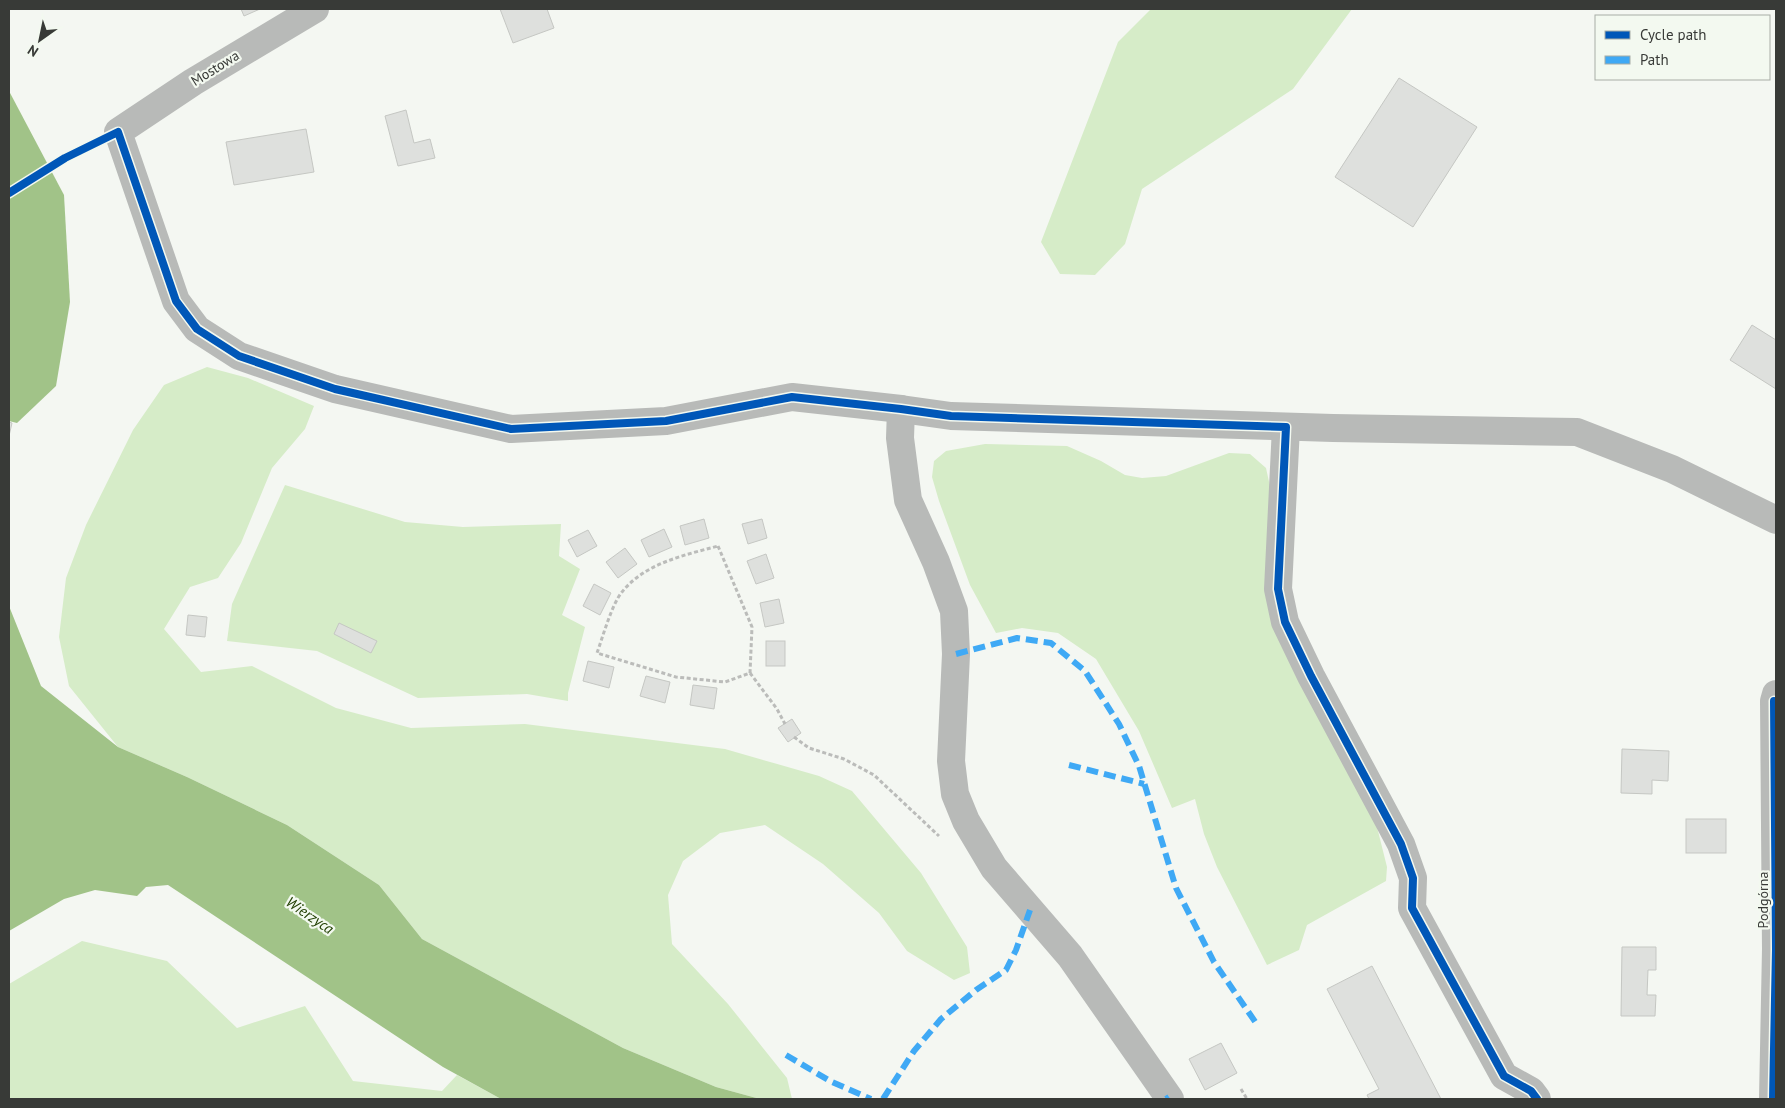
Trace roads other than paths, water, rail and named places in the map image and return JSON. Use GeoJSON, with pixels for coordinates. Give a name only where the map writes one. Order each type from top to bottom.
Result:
{"type":"FeatureCollection","features":[{"type":"Feature","properties":{"kind":"street","name":"Mostowa"},"geometry":{"type":"LineString","coordinates":[[315,9],[193,82],[118,132],[176,301],[197,329],[239,356],[335,389],[511,429],[666,420],[792,397],[901,409]]}},
{"type":"Feature","properties":{"kind":"street"},"geometry":{"type":"LineString","coordinates":[[1170,1099],[1070,956],[994,868],[966,821],[955,794],[951,761],[956,654],[954,611],[936,562],[908,500],[900,438],[901,409],[952,416],[1286,427],[1578,432],[1672,469],[1776,520]]}},
{"type":"Feature","properties":{"kind":"street"},"geometry":{"type":"LineString","coordinates":[[1286,427],[1278,589],[1285,622],[1311,676],[1401,844],[1413,878],[1412,908],[1504,1076],[1531,1091],[1536,1099]]}},
{"type":"Feature","properties":{"kind":"street","name":"Podgórna"},"geometry":{"type":"LineString","coordinates":[[1773,1099],[1776,949],[1775,697]]}},
{"type":"Feature","properties":{"kind":"water"},"geometry":{"type":"Polygon","coordinates":[[[9,91],[64,195],[70,302],[56,386],[17,423],[9,421],[9,91]]]}},
{"type":"Feature","properties":{"kind":"water","name":"Wierzyca"},"geometry":{"type":"Polygon","coordinates":[[[9,606],[41,686],[118,747],[187,777],[287,825],[379,885],[422,939],[623,1048],[716,1087],[760,1099],[501,1099],[443,1067],[168,885],[146,887],[137,896],[95,890],[64,899],[9,931],[9,606]]]}}]}
